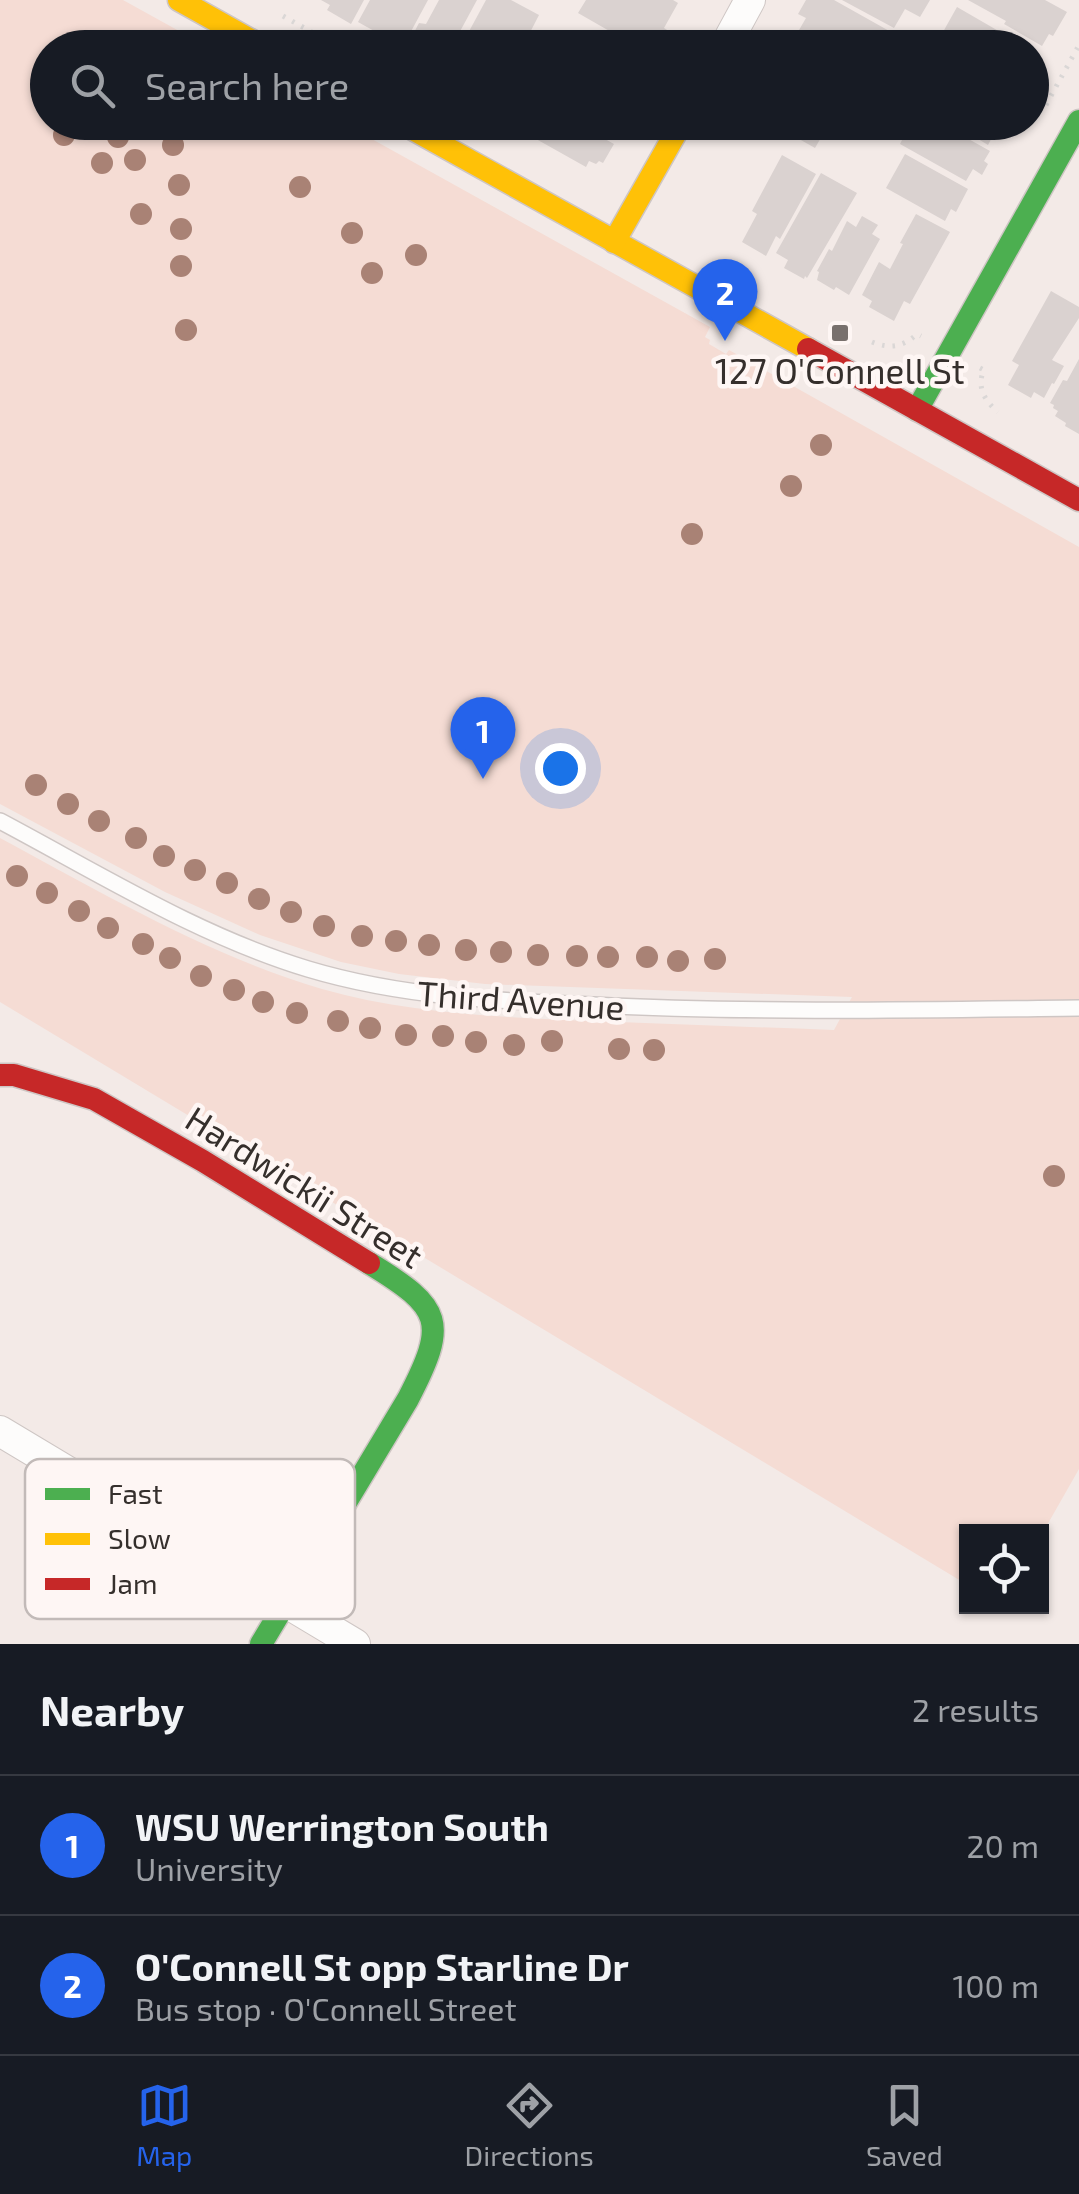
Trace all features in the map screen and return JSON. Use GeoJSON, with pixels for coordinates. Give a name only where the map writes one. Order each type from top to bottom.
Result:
{"type":"FeatureCollection","features":[{"type":"Feature","properties":{"kind":"street"},"geometry":{"type":"LineString","coordinates":[[179,0],[233,30]]}},
{"type":"Feature","properties":{"kind":"street"},"geometry":{"type":"LineString","coordinates":[[734,30],[750,0]]}},
{"type":"Feature","properties":{"kind":"street"},"geometry":{"type":"LineString","coordinates":[[916,410],[1079,121]]}},
{"type":"Feature","properties":{"kind":"street"},"geometry":{"type":"LineString","coordinates":[[432,140],[1079,500]]}},
{"type":"Feature","properties":{"kind":"street"},"geometry":{"type":"LineString","coordinates":[[614,242],[672,140]]}},
{"type":"Feature","properties":{"kind":"street","name":"Hardwickii Street"},"geometry":{"type":"LineString","coordinates":[[0,1076],[14,1075],[94,1099],[204,1162],[414,1294],[431,1314],[434,1338],[408,1399],[355,1486]]}},
{"type":"Feature","properties":{"kind":"street"},"geometry":{"type":"LineString","coordinates":[[3,1440],[36,1459]]}},
{"type":"Feature","properties":{"kind":"street"},"geometry":{"type":"LineString","coordinates":[[260,1644],[275,1619]]}},
{"type":"Feature","properties":{"kind":"street"},"geometry":{"type":"LineString","coordinates":[[313,1619],[355,1644]]}},
{"type":"Feature","properties":{"kind":"lane","name":"Third Avenue"},"geometry":{"type":"LineString","coordinates":[[0,822],[217,934],[306,968],[389,989],[512,1002],[683,1009],[1079,1008]]}},
{"type":"Feature","properties":{"kind":"path"},"geometry":{"type":"LineString","coordinates":[[271,10],[307,30]]}},
{"type":"Feature","properties":{"kind":"path"},"geometry":{"type":"LineString","coordinates":[[870,341],[896,346],[917,334],[925,338]]}},
{"type":"Feature","properties":{"kind":"path"},"geometry":{"type":"LineString","coordinates":[[974,364],[984,370],[981,389],[988,404],[1003,416]]}},
{"type":"Feature","properties":{"kind":"shaded area"},"geometry":{"type":"Polygon","coordinates":[[[0,0],[123,0],[177,30],[30,30],[30,140],[374,140],[710,327],[705,337],[709,344],[726,354],[729,350],[1079,547],[1079,1469],[1048,1524],[959,1524],[959,1580],[0,1002],[0,838],[157,922],[239,959],[322,989],[388,1004],[524,1018],[834,1030],[852,997],[485,984],[399,974],[341,962],[260,935],[165,892],[0,804],[0,0]]]}},
{"type":"Feature","properties":{"kind":"building"},"geometry":{"type":"Polygon","coordinates":[[[321,0],[364,0],[351,24],[327,10],[330,5],[321,0]]]}},
{"type":"Feature","properties":{"kind":"building"},"geometry":{"type":"Polygon","coordinates":[[[370,0],[428,0],[412,30],[372,30],[358,22],[370,0]]]}},
{"type":"Feature","properties":{"kind":"building"},"geometry":{"type":"Polygon","coordinates":[[[439,0],[477,0],[461,30],[415,30],[419,23],[426,24],[439,0]]]}},
{"type":"Feature","properties":{"kind":"building"},"geometry":{"type":"Polygon","coordinates":[[[486,0],[511,0],[539,15],[531,30],[470,30],[486,0]]]}},
{"type":"Feature","properties":{"kind":"building"},"geometry":{"type":"Polygon","coordinates":[[[586,0],[678,3],[664,28],[667,30],[608,30],[578,13],[586,0]]]}},
{"type":"Feature","properties":{"kind":"building"},"geometry":{"type":"Polygon","coordinates":[[[806,0],[834,0],[887,30],[799,30],[806,18],[798,14],[806,0]]]}},
{"type":"Feature","properties":{"kind":"building"},"geometry":{"type":"Polygon","coordinates":[[[842,0],[930,0],[920,17],[905,9],[894,28],[842,0]]]}},
{"type":"Feature","properties":{"kind":"building"},"geometry":{"type":"Polygon","coordinates":[[[968,0],[1045,0],[1067,12],[1053,36],[1049,30],[1014,30],[1004,24],[1006,21],[968,0]]]}},
{"type":"Feature","properties":{"kind":"building"},"geometry":{"type":"Polygon","coordinates":[[[957,7],[997,30],[944,30],[957,7]]]}},
{"type":"Feature","properties":{"kind":"building"},"geometry":{"type":"Polygon","coordinates":[[[538,140],[607,140],[614,144],[603,163],[589,161],[586,167],[538,140]]]}},
{"type":"Feature","properties":{"kind":"building"},"geometry":{"type":"Polygon","coordinates":[[[801,140],[820,140],[815,148],[801,140]]]}},
{"type":"Feature","properties":{"kind":"building"},"geometry":{"type":"Polygon","coordinates":[[[902,140],[970,140],[990,151],[982,175],[973,169],[966,181],[900,144],[902,140]]]}},
{"type":"Feature","properties":{"kind":"building"},"geometry":{"type":"Polygon","coordinates":[[[905,154],[968,189],[956,212],[951,209],[945,221],[886,188],[905,154]]]}},
{"type":"Feature","properties":{"kind":"building"},"geometry":{"type":"Polygon","coordinates":[[[782,155],[816,174],[780,239],[776,236],[766,256],[742,242],[757,214],[752,211],[782,155]]]}},
{"type":"Feature","properties":{"kind":"building"},"geometry":{"type":"Polygon","coordinates":[[[821,173],[857,193],[804,279],[784,268],[788,260],[776,253],[821,173]]]}},
{"type":"Feature","properties":{"kind":"building"},"geometry":{"type":"Polygon","coordinates":[[[916,214],[950,232],[910,304],[904,301],[894,321],[869,307],[872,301],[862,295],[879,262],[890,269],[916,214]]]}},
{"type":"Feature","properties":{"kind":"building"},"geometry":{"type":"Polygon","coordinates":[[[862,216],[878,225],[872,234],[880,239],[849,295],[817,280],[817,271],[847,221],[856,227],[862,216]]]}},
{"type":"Feature","properties":{"kind":"building"},"geometry":{"type":"Polygon","coordinates":[[[1051,291],[1079,307],[1079,318],[1052,360],[1064,366],[1054,384],[1044,398],[1034,392],[1031,398],[1008,385],[1019,365],[1012,361],[1051,291]]]}},
{"type":"Feature","properties":{"kind":"building"},"geometry":{"type":"Polygon","coordinates":[[[1079,359],[1079,434],[1055,416],[1058,411],[1050,403],[1079,359]]]}},
{"type":"Feature","properties":{"kind":"traffic: fast"},"geometry":{"type":"LineString","coordinates":[[917,410],[1079,121]]}},
{"type":"Feature","properties":{"kind":"traffic: fast"},"geometry":{"type":"LineString","coordinates":[[355,1487],[408,1399],[433,1334],[431,1319],[412,1292],[369,1263]]}},
{"type":"Feature","properties":{"kind":"traffic: fast"},"geometry":{"type":"LineString","coordinates":[[261,1644],[276,1619]]}},
{"type":"Feature","properties":{"kind":"traffic: slow"},"geometry":{"type":"LineString","coordinates":[[179,0],[233,30]]}},
{"type":"Feature","properties":{"kind":"traffic: slow"},"geometry":{"type":"LineString","coordinates":[[432,140],[808,349]]}},
{"type":"Feature","properties":{"kind":"traffic: slow"},"geometry":{"type":"LineString","coordinates":[[614,242],[672,140]]}},
{"type":"Feature","properties":{"kind":"traffic: jam"},"geometry":{"type":"LineString","coordinates":[[808,349],[1079,500]]}},
{"type":"Feature","properties":{"kind":"traffic: jam"},"geometry":{"type":"LineString","coordinates":[[0,1075],[14,1075],[94,1099],[369,1263]]}},
{"type":"Feature","properties":{"kind":"place","name":"127 O'Connell St"},"geometry":{"type":"Point","coordinates":[840,333]}},
{"type":"Feature","properties":{"kind":"place","name":"O'Connell St opp Starline Dr"},"geometry":{"type":"Point","coordinates":[725,341]}},
{"type":"Feature","properties":{"kind":"place","name":"WSU Werrington South"},"geometry":{"type":"Point","coordinates":[483,779]}}]}
